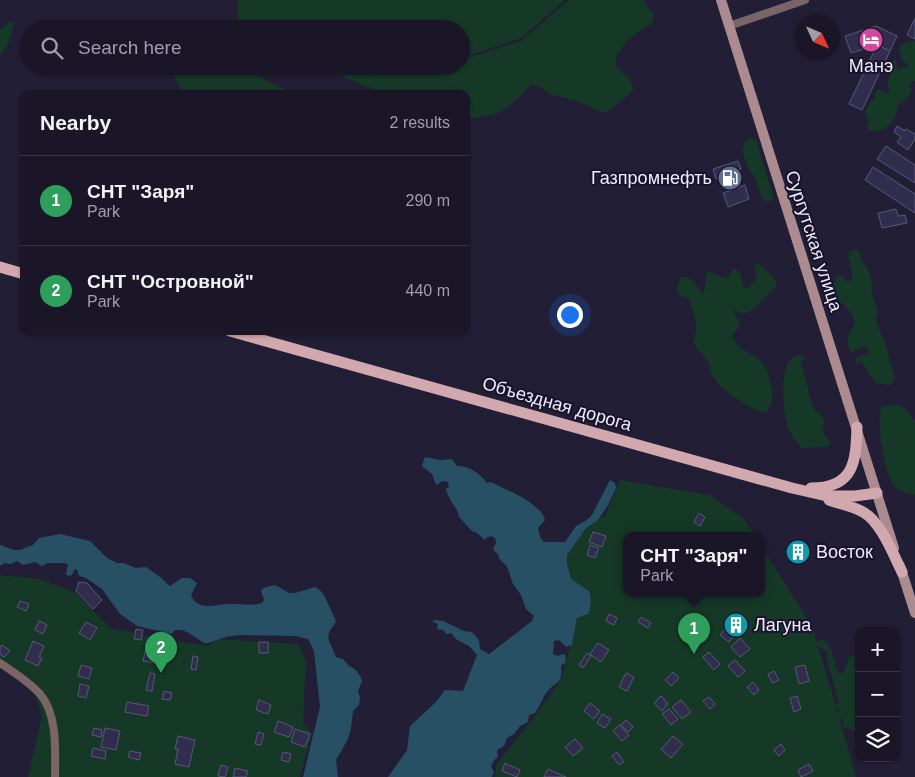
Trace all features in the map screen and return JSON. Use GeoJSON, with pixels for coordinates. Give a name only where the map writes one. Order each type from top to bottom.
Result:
{"type":"FeatureCollection","features":[{"type":"Feature","properties":{"kind":"main road","name":"Сургутская улица"},"geometry":{"type":"LineString","coordinates":[[721,0],[915,613]]}},
{"type":"Feature","properties":{"kind":"main road"},"geometry":{"type":"LineString","coordinates":[[0,267],[20,273]]}},
{"type":"Feature","properties":{"kind":"main road","name":"Объездная дорога"},"geometry":{"type":"LineString","coordinates":[[244,335],[792,488],[827,496],[855,496],[877,493]]}},
{"type":"Feature","properties":{"kind":"main road"},"geometry":{"type":"LineString","coordinates":[[792,488],[822,488],[830,486],[846,476],[856,458],[857,427]]}},
{"type":"Feature","properties":{"kind":"main road"},"geometry":{"type":"LineString","coordinates":[[792,488],[864,513],[878,527],[902,572]]}},
{"type":"Feature","properties":{"kind":"street"},"geometry":{"type":"LineString","coordinates":[[729,26],[805,0]]}},
{"type":"Feature","properties":{"kind":"street"},"geometry":{"type":"LineString","coordinates":[[0,663],[35,690],[41,696],[48,709],[54,741],[55,777]]}},
{"type":"Feature","properties":{"kind":"green space"},"geometry":{"type":"Polygon","coordinates":[[[237,0],[565,0],[521,38],[470,55],[470,20],[238,20],[237,0]]]}},
{"type":"Feature","properties":{"kind":"green space"},"geometry":{"type":"Polygon","coordinates":[[[569,0],[643,0],[654,15],[652,23],[627,40],[616,57],[616,66],[630,80],[633,89],[628,96],[608,112],[602,112],[574,100],[549,94],[541,87],[532,84],[504,110],[488,116],[470,118],[470,90],[375,90],[338,75],[470,75],[470,57],[521,41],[569,0]]]}},
{"type":"Feature","properties":{"kind":"green space"},"geometry":{"type":"Polygon","coordinates":[[[10,22],[14,23],[10,40],[0,56],[0,30],[10,22]]]}},
{"type":"Feature","properties":{"kind":"green space"},"geometry":{"type":"Polygon","coordinates":[[[915,41],[915,81],[910,82],[911,93],[907,99],[898,105],[895,117],[888,126],[871,131],[867,128],[869,122],[865,114],[870,102],[876,97],[875,94],[878,89],[887,94],[890,92],[887,83],[890,77],[891,65],[895,59],[898,68],[908,67],[901,57],[899,48],[902,44],[915,41]]]}},
{"type":"Feature","properties":{"kind":"green space"},"geometry":{"type":"Polygon","coordinates":[[[173,75],[255,75],[287,90],[180,90],[173,75]]]}},
{"type":"Feature","properties":{"kind":"green space"},"geometry":{"type":"Polygon","coordinates":[[[753,138],[756,140],[774,199],[771,201],[766,202],[762,198],[755,177],[750,173],[744,158],[744,144],[753,138]]]}},
{"type":"Feature","properties":{"kind":"green space"},"geometry":{"type":"Polygon","coordinates":[[[856,249],[868,269],[871,279],[872,294],[878,312],[877,324],[885,343],[895,379],[890,385],[876,383],[861,362],[856,364],[854,362],[858,357],[868,353],[869,350],[865,346],[852,353],[848,342],[849,335],[855,324],[852,314],[833,294],[833,284],[838,275],[841,275],[848,282],[851,281],[852,273],[849,252],[856,249]]]}},
{"type":"Feature","properties":{"kind":"green space"},"geometry":{"type":"Polygon","coordinates":[[[757,263],[776,281],[776,287],[753,310],[742,314],[734,310],[733,312],[740,325],[732,336],[742,349],[760,360],[768,374],[772,398],[766,413],[744,404],[728,393],[716,381],[711,374],[708,361],[696,348],[693,341],[696,325],[688,298],[677,293],[681,277],[691,280],[702,294],[704,293],[707,271],[728,278],[735,268],[740,273],[743,287],[747,288],[755,281],[757,275],[754,269],[757,263]]]}},
{"type":"Feature","properties":{"kind":"green space"},"geometry":{"type":"Polygon","coordinates":[[[800,355],[805,357],[801,362],[813,408],[823,419],[823,431],[831,443],[827,447],[802,448],[791,434],[785,416],[783,393],[785,371],[793,357],[800,355]]]}},
{"type":"Feature","properties":{"kind":"green space"},"geometry":{"type":"Polygon","coordinates":[[[895,404],[904,407],[915,421],[915,495],[903,492],[893,485],[884,459],[880,434],[880,413],[882,407],[895,404]]]}},
{"type":"Feature","properties":{"kind":"green space"},"geometry":{"type":"Polygon","coordinates":[[[620,480],[710,495],[744,519],[752,532],[623,532],[623,597],[765,597],[765,552],[813,628],[817,643],[821,639],[831,649],[836,663],[834,666],[838,672],[843,674],[849,657],[855,656],[855,731],[847,727],[844,728],[843,720],[839,717],[856,777],[495,777],[496,765],[561,680],[586,588],[566,579],[561,552],[576,532],[605,516],[620,480]],[[818,646],[836,706],[839,701],[828,664],[827,652],[818,646]]]}},
{"type":"Feature","properties":{"kind":"green space"},"geometry":{"type":"Polygon","coordinates":[[[0,575],[39,579],[75,592],[110,628],[166,640],[209,646],[217,639],[298,644],[306,661],[303,723],[312,734],[300,777],[28,777],[42,716],[32,685],[0,661],[0,575]]]}},
{"type":"Feature","properties":{"kind":"water"},"geometry":{"type":"Polygon","coordinates":[[[425,457],[440,460],[452,459],[457,466],[466,467],[474,471],[487,483],[491,482],[514,493],[537,508],[545,520],[538,528],[540,537],[544,542],[565,542],[576,526],[592,515],[610,480],[615,483],[616,488],[598,520],[586,528],[567,555],[571,579],[589,591],[591,603],[588,614],[577,618],[572,645],[566,647],[559,640],[554,641],[553,654],[558,656],[565,655],[566,662],[561,666],[560,680],[550,688],[535,713],[529,715],[528,722],[520,726],[514,734],[507,738],[504,746],[497,750],[498,757],[491,766],[494,772],[492,777],[388,777],[407,750],[410,726],[435,703],[445,690],[463,691],[477,655],[469,646],[457,640],[451,633],[446,634],[444,630],[437,629],[438,624],[433,622],[433,620],[443,621],[464,631],[472,632],[479,640],[480,649],[489,654],[532,621],[534,616],[526,609],[521,595],[513,584],[507,566],[493,550],[496,542],[495,538],[491,536],[485,540],[472,531],[459,517],[447,493],[448,482],[443,481],[436,485],[432,474],[422,466],[425,457]]]}},
{"type":"Feature","properties":{"kind":"water"},"geometry":{"type":"Polygon","coordinates":[[[60,534],[90,541],[107,558],[117,563],[123,563],[136,568],[146,567],[170,586],[182,578],[190,578],[197,583],[191,595],[198,604],[209,606],[262,603],[264,600],[261,591],[263,588],[275,585],[289,593],[315,587],[322,592],[336,622],[328,635],[329,642],[336,657],[343,659],[355,670],[362,681],[358,691],[360,697],[359,705],[353,711],[351,729],[347,741],[336,760],[338,777],[303,777],[320,707],[314,651],[308,639],[295,636],[241,635],[204,643],[182,630],[175,630],[172,634],[137,626],[120,614],[102,589],[86,578],[79,576],[77,569],[74,570],[72,575],[68,576],[66,574],[68,565],[65,563],[48,563],[42,566],[35,562],[23,565],[17,561],[11,564],[4,563],[0,566],[0,545],[20,550],[33,545],[39,538],[60,534]]]}},
{"type":"Feature","properties":{"kind":"building"},"geometry":{"type":"Polygon","coordinates":[[[915,18],[915,39],[907,35],[915,18]]]}},
{"type":"Feature","properties":{"kind":"building","name":"Манэ"},"geometry":{"type":"Polygon","coordinates":[[[876,26],[897,36],[890,51],[877,45],[851,53],[845,36],[876,26]]]}},
{"type":"Feature","properties":{"kind":"building"},"geometry":{"type":"Polygon","coordinates":[[[877,45],[890,51],[862,110],[849,104],[877,45]]]}},
{"type":"Feature","properties":{"kind":"building"},"geometry":{"type":"Polygon","coordinates":[[[897,126],[915,134],[915,139],[908,150],[897,142],[901,137],[894,132],[897,126]]]}},
{"type":"Feature","properties":{"kind":"building"},"geometry":{"type":"Polygon","coordinates":[[[886,146],[915,165],[915,183],[877,159],[886,146]]]}},
{"type":"Feature","properties":{"kind":"building"},"geometry":{"type":"Polygon","coordinates":[[[738,161],[741,169],[733,172],[739,187],[729,191],[724,176],[716,179],[713,169],[738,161]]]}},
{"type":"Feature","properties":{"kind":"building"},"geometry":{"type":"Polygon","coordinates":[[[873,167],[915,194],[915,213],[865,180],[873,167]]]}},
{"type":"Feature","properties":{"kind":"building"},"geometry":{"type":"Polygon","coordinates":[[[745,185],[749,199],[728,207],[723,193],[745,185]]]}},
{"type":"Feature","properties":{"kind":"building"},"geometry":{"type":"Polygon","coordinates":[[[896,209],[898,216],[905,215],[907,223],[882,228],[878,213],[896,209]]]}},
{"type":"Feature","properties":{"kind":"building"},"geometry":{"type":"Polygon","coordinates":[[[699,513],[705,517],[700,526],[694,522],[699,513]]]}},
{"type":"Feature","properties":{"kind":"building"},"geometry":{"type":"Polygon","coordinates":[[[593,532],[606,536],[602,547],[589,542],[593,532]]]}},
{"type":"Feature","properties":{"kind":"building","name":"Восток"},"geometry":{"type":"Polygon","coordinates":[[[803,544],[806,556],[793,560],[790,548],[803,544]]]}},
{"type":"Feature","properties":{"kind":"building"},"geometry":{"type":"Polygon","coordinates":[[[590,545],[599,548],[595,558],[587,555],[590,545]]]}},
{"type":"Feature","properties":{"kind":"building"},"geometry":{"type":"Polygon","coordinates":[[[79,582],[87,583],[102,600],[93,609],[76,591],[79,582]]]}},
{"type":"Feature","properties":{"kind":"building"},"geometry":{"type":"Polygon","coordinates":[[[20,601],[29,604],[26,611],[17,607],[20,601]]]}},
{"type":"Feature","properties":{"kind":"building"},"geometry":{"type":"Polygon","coordinates":[[[609,614],[617,618],[614,625],[606,621],[609,614]]]}},
{"type":"Feature","properties":{"kind":"building"},"geometry":{"type":"Polygon","coordinates":[[[641,617],[651,623],[648,628],[638,622],[641,617]]]}},
{"type":"Feature","properties":{"kind":"building","name":"Лагуна"},"geometry":{"type":"Polygon","coordinates":[[[734,618],[743,625],[737,633],[728,626],[734,618]]]}},
{"type":"Feature","properties":{"kind":"building"},"geometry":{"type":"Polygon","coordinates":[[[39,621],[47,625],[43,634],[35,630],[39,621]]]}},
{"type":"Feature","properties":{"kind":"building"},"geometry":{"type":"Polygon","coordinates":[[[86,622],[97,628],[90,640],[79,633],[86,622]]]}},
{"type":"Feature","properties":{"kind":"building"},"geometry":{"type":"Polygon","coordinates":[[[728,626],[736,633],[729,642],[720,635],[728,626]]]}},
{"type":"Feature","properties":{"kind":"building"},"geometry":{"type":"Polygon","coordinates":[[[136,629],[143,630],[141,640],[134,639],[136,629]]]}},
{"type":"Feature","properties":{"kind":"building"},"geometry":{"type":"Polygon","coordinates":[[[156,633],[163,634],[155,663],[143,661],[147,644],[153,646],[156,633]]]}},
{"type":"Feature","properties":{"kind":"building"},"geometry":{"type":"Polygon","coordinates":[[[740,638],[750,649],[740,657],[731,647],[740,638]]]}},
{"type":"Feature","properties":{"kind":"building"},"geometry":{"type":"Polygon","coordinates":[[[33,641],[44,646],[39,657],[42,658],[38,666],[25,660],[33,641]]]}},
{"type":"Feature","properties":{"kind":"building"},"geometry":{"type":"Polygon","coordinates":[[[259,642],[268,642],[268,653],[259,653],[259,642]]]}},
{"type":"Feature","properties":{"kind":"building"},"geometry":{"type":"Polygon","coordinates":[[[598,643],[609,650],[601,662],[590,654],[598,643]]]}},
{"type":"Feature","properties":{"kind":"building"},"geometry":{"type":"Polygon","coordinates":[[[2,645],[10,651],[4,657],[0,654],[0,647],[2,645]]]}},
{"type":"Feature","properties":{"kind":"building"},"geometry":{"type":"Polygon","coordinates":[[[709,652],[720,664],[714,670],[703,657],[709,652]]]}},
{"type":"Feature","properties":{"kind":"building"},"geometry":{"type":"Polygon","coordinates":[[[587,653],[591,656],[583,668],[579,665],[587,653]]]}},
{"type":"Feature","properties":{"kind":"building"},"geometry":{"type":"Polygon","coordinates":[[[193,656],[198,657],[196,670],[191,669],[193,656]]]}},
{"type":"Feature","properties":{"kind":"building"},"geometry":{"type":"Polygon","coordinates":[[[735,660],[745,671],[738,677],[728,666],[735,660]]]}},
{"type":"Feature","properties":{"kind":"building"},"geometry":{"type":"Polygon","coordinates":[[[81,665],[92,668],[89,679],[78,676],[81,665]]]}},
{"type":"Feature","properties":{"kind":"building"},"geometry":{"type":"Polygon","coordinates":[[[805,665],[809,681],[799,684],[795,667],[805,665]]]}},
{"type":"Feature","properties":{"kind":"building"},"geometry":{"type":"Polygon","coordinates":[[[774,671],[779,680],[772,683],[768,674],[774,671]]]}},
{"type":"Feature","properties":{"kind":"building"},"geometry":{"type":"Polygon","coordinates":[[[673,672],[679,678],[671,686],[665,680],[673,672]]]}},
{"type":"Feature","properties":{"kind":"building"},"geometry":{"type":"Polygon","coordinates":[[[150,673],[155,674],[152,691],[146,690],[150,673]]]}},
{"type":"Feature","properties":{"kind":"building"},"geometry":{"type":"Polygon","coordinates":[[[626,673],[634,677],[627,691],[619,687],[626,673]]]}},
{"type":"Feature","properties":{"kind":"building"},"geometry":{"type":"Polygon","coordinates":[[[753,682],[759,690],[754,695],[747,687],[753,682]]]}},
{"type":"Feature","properties":{"kind":"building"},"geometry":{"type":"Polygon","coordinates":[[[80,684],[89,686],[86,698],[78,696],[80,684]]]}},
{"type":"Feature","properties":{"kind":"building"},"geometry":{"type":"Polygon","coordinates":[[[164,691],[172,693],[170,700],[162,699],[164,691]]]}},
{"type":"Feature","properties":{"kind":"building"},"geometry":{"type":"Polygon","coordinates":[[[661,696],[668,704],[662,711],[654,703],[661,696]]]}},
{"type":"Feature","properties":{"kind":"building"},"geometry":{"type":"Polygon","coordinates":[[[797,696],[801,709],[794,712],[790,698],[797,696]]]}},
{"type":"Feature","properties":{"kind":"building"},"geometry":{"type":"Polygon","coordinates":[[[709,697],[715,704],[710,709],[703,701],[709,697]]]}},
{"type":"Feature","properties":{"kind":"building"},"geometry":{"type":"Polygon","coordinates":[[[259,700],[271,705],[268,714],[256,710],[259,700]]]}},
{"type":"Feature","properties":{"kind":"building"},"geometry":{"type":"Polygon","coordinates":[[[681,700],[691,712],[682,719],[672,707],[681,700]]]}},
{"type":"Feature","properties":{"kind":"building"},"geometry":{"type":"Polygon","coordinates":[[[127,702],[149,706],[147,716],[125,712],[127,702]]]}},
{"type":"Feature","properties":{"kind":"building"},"geometry":{"type":"Polygon","coordinates":[[[590,703],[600,711],[594,719],[584,711],[590,703]]]}},
{"type":"Feature","properties":{"kind":"building"},"geometry":{"type":"Polygon","coordinates":[[[669,709],[678,719],[671,725],[662,714],[669,709]]]}},
{"type":"Feature","properties":{"kind":"building"},"geometry":{"type":"Polygon","coordinates":[[[602,714],[611,719],[605,728],[597,723],[602,714]]]}},
{"type":"Feature","properties":{"kind":"building"},"geometry":{"type":"Polygon","coordinates":[[[626,720],[633,727],[628,732],[621,725],[626,720]]]}},
{"type":"Feature","properties":{"kind":"building"},"geometry":{"type":"Polygon","coordinates":[[[278,721],[293,727],[289,737],[274,732],[278,721]]]}},
{"type":"Feature","properties":{"kind":"building"},"geometry":{"type":"Polygon","coordinates":[[[619,725],[629,735],[622,741],[613,731],[619,725]]]}},
{"type":"Feature","properties":{"kind":"building"},"geometry":{"type":"Polygon","coordinates":[[[94,728],[102,730],[101,737],[92,735],[94,728]]]}},
{"type":"Feature","properties":{"kind":"building"},"geometry":{"type":"Polygon","coordinates":[[[105,728],[120,731],[116,750],[101,747],[105,728]]]}},
{"type":"Feature","properties":{"kind":"building"},"geometry":{"type":"Polygon","coordinates":[[[295,729],[310,734],[305,747],[291,742],[295,729]]]}},
{"type":"Feature","properties":{"kind":"building"},"geometry":{"type":"Polygon","coordinates":[[[258,732],[264,734],[261,745],[255,744],[258,732]]]}},
{"type":"Feature","properties":{"kind":"building"},"geometry":{"type":"Polygon","coordinates":[[[178,736],[195,740],[189,767],[175,764],[178,749],[175,749],[178,736]]]}},
{"type":"Feature","properties":{"kind":"building"},"geometry":{"type":"Polygon","coordinates":[[[673,736],[683,744],[671,758],[661,749],[673,736]]]}},
{"type":"Feature","properties":{"kind":"building"},"geometry":{"type":"Polygon","coordinates":[[[575,739],[583,748],[573,756],[565,747],[575,739]]]}},
{"type":"Feature","properties":{"kind":"building"},"geometry":{"type":"Polygon","coordinates":[[[781,744],[785,750],[779,756],[774,750],[781,744]]]}},
{"type":"Feature","properties":{"kind":"building"},"geometry":{"type":"Polygon","coordinates":[[[93,748],[106,751],[105,759],[91,756],[93,748]]]}},
{"type":"Feature","properties":{"kind":"building"},"geometry":{"type":"Polygon","coordinates":[[[130,751],[141,753],[139,760],[128,757],[130,751]]]}},
{"type":"Feature","properties":{"kind":"building"},"geometry":{"type":"Polygon","coordinates":[[[283,752],[291,754],[289,762],[281,760],[283,752]]]}},
{"type":"Feature","properties":{"kind":"building"},"geometry":{"type":"Polygon","coordinates":[[[617,752],[624,762],[619,765],[612,756],[617,752]]]}},
{"type":"Feature","properties":{"kind":"building"},"geometry":{"type":"Polygon","coordinates":[[[505,763],[520,770],[517,777],[502,771],[505,763]]]}},
{"type":"Feature","properties":{"kind":"building"},"geometry":{"type":"Polygon","coordinates":[[[809,764],[813,771],[801,777],[798,770],[809,764]]]}},
{"type":"Feature","properties":{"kind":"building"},"geometry":{"type":"Polygon","coordinates":[[[221,765],[228,767],[225,777],[218,776],[221,765]]]}},
{"type":"Feature","properties":{"kind":"building"},"geometry":{"type":"Polygon","coordinates":[[[235,768],[248,771],[246,777],[233,777],[235,768]]]}},
{"type":"Feature","properties":{"kind":"building"},"geometry":{"type":"Polygon","coordinates":[[[548,769],[566,777],[544,777],[548,769]]]}},
{"type":"Feature","properties":{"kind":"place","name":"Манэ"},"geometry":{"type":"Point","coordinates":[871,40]}},
{"type":"Feature","properties":{"kind":"place","name":"Газпромнефть"},"geometry":{"type":"Point","coordinates":[730,178]}},
{"type":"Feature","properties":{"kind":"place","name":"Восток"},"geometry":{"type":"Point","coordinates":[798,552]}},
{"type":"Feature","properties":{"kind":"place","name":"Лагуна"},"geometry":{"type":"Point","coordinates":[736,625]}},
{"type":"Feature","properties":{"kind":"place","name":"СНТ \"Заря\""},"geometry":{"type":"Point","coordinates":[694,654]}},
{"type":"Feature","properties":{"kind":"place","name":"СНТ \"Островной\""},"geometry":{"type":"Point","coordinates":[161,673]}}]}
